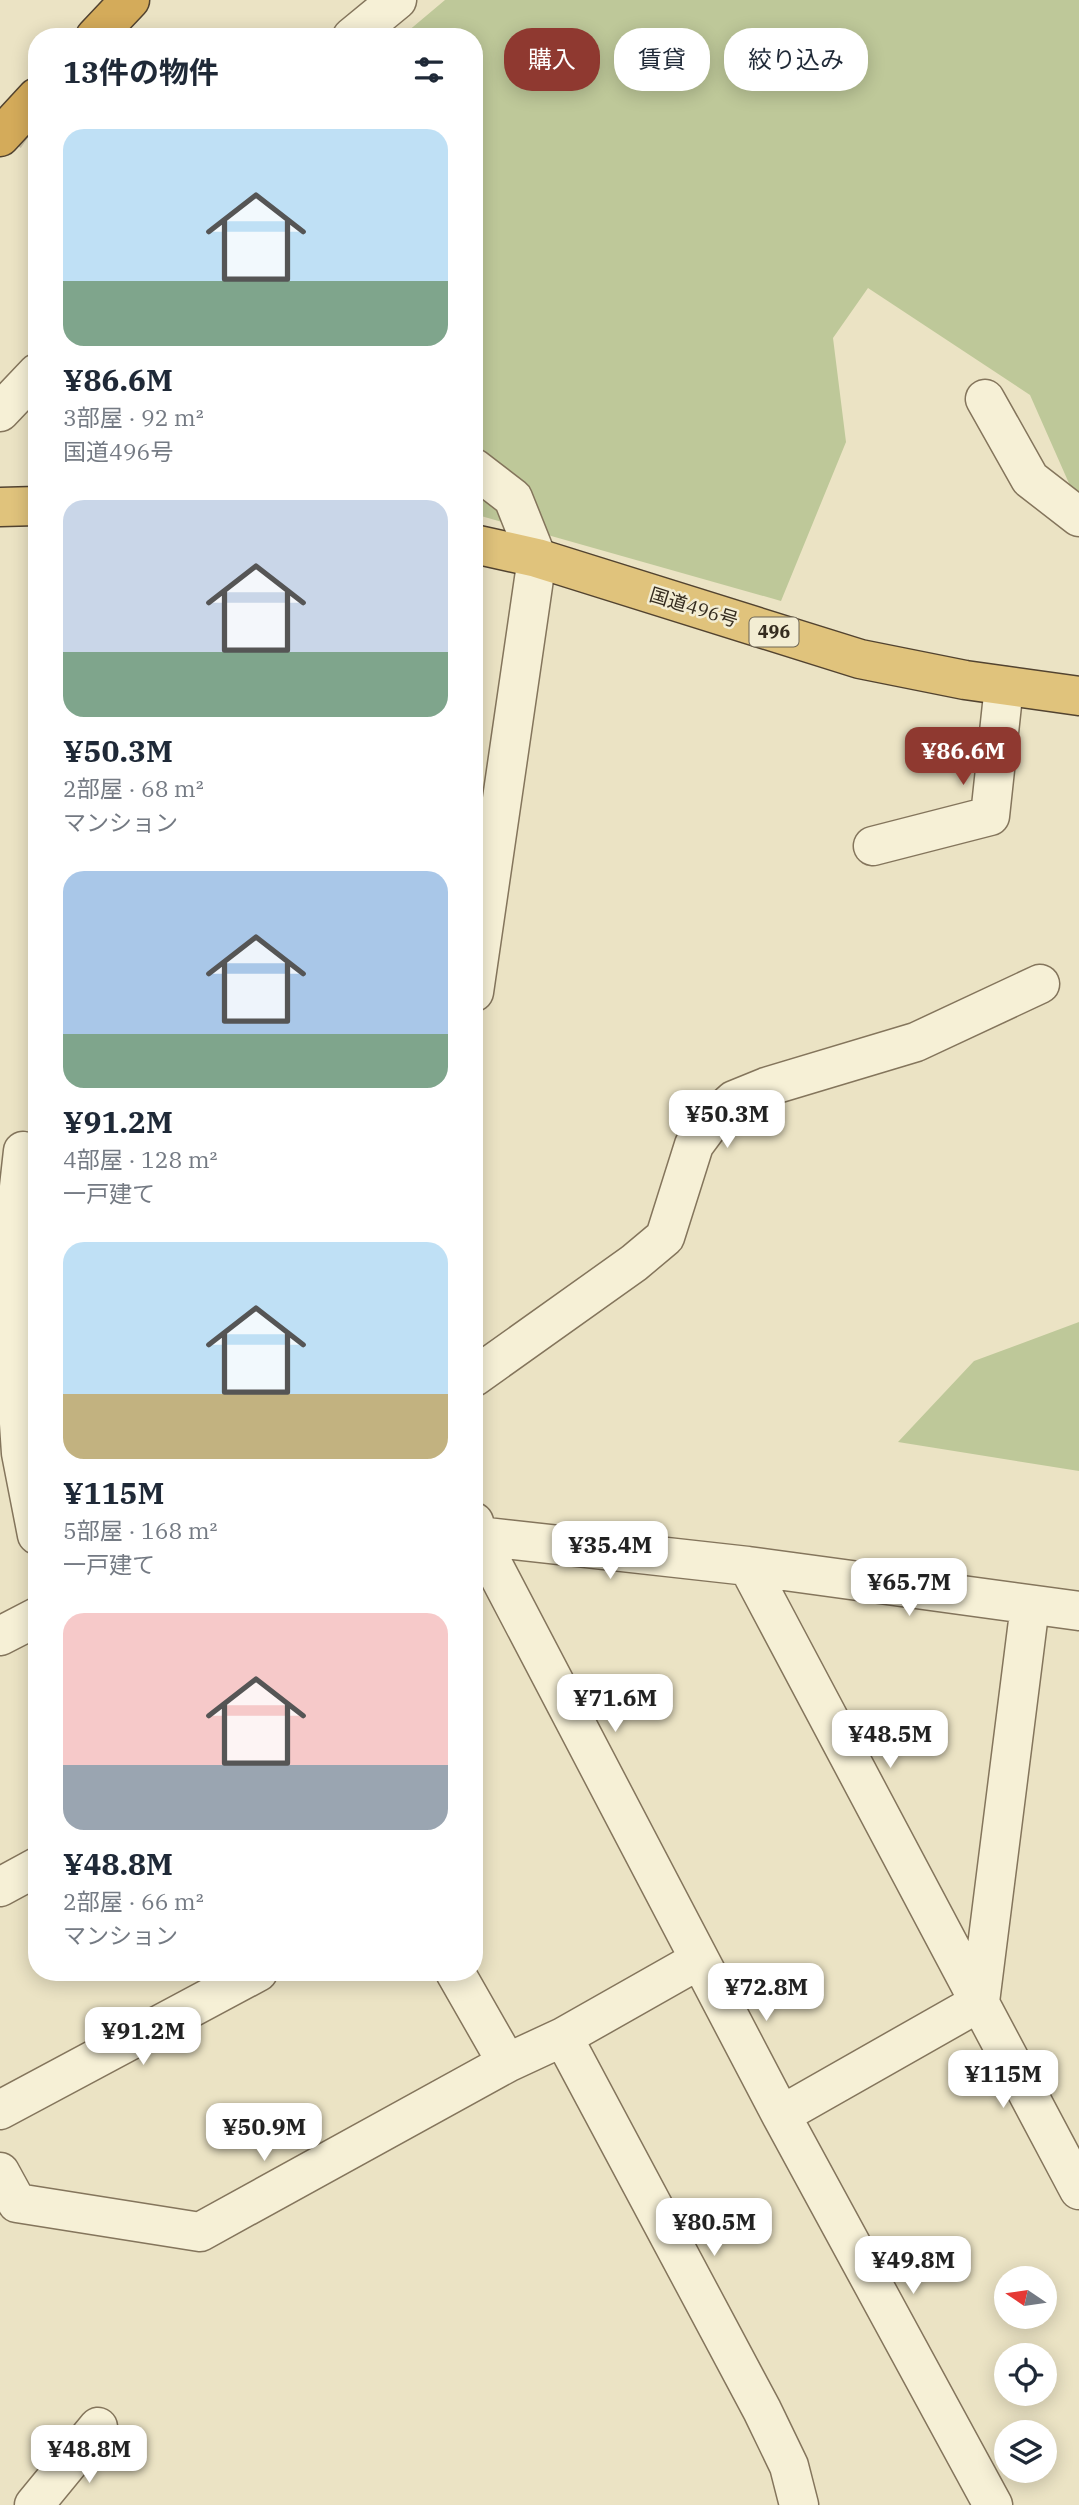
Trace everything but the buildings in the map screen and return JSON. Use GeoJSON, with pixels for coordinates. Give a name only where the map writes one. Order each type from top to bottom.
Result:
{"type":"FeatureCollection","features":[{"type":"Feature","properties":{"kind":"highway"},"geometry":{"type":"LineString","coordinates":[[104,28],[130,0]]}},
{"type":"Feature","properties":{"kind":"highway"},"geometry":{"type":"LineString","coordinates":[[0,137],[28,107]]}},
{"type":"Feature","properties":{"kind":"highway"},"geometry":{"type":"LineString","coordinates":[[0,507],[28,506]]}},
{"type":"Feature","properties":{"kind":"highway","name":"国道496号"},"geometry":{"type":"LineString","coordinates":[[483,546],[537,558],[860,659],[1004,686],[1079,696]]}},
{"type":"Feature","properties":{"kind":"street"},"geometry":{"type":"LineString","coordinates":[[363,28],[397,0]]}},
{"type":"Feature","properties":{"kind":"street"},"geometry":{"type":"LineString","coordinates":[[0,412],[28,382]]}},
{"type":"Feature","properties":{"kind":"street"},"geometry":{"type":"LineString","coordinates":[[985,399],[1030,479],[1079,517]]}},
{"type":"Feature","properties":{"kind":"street"},"geometry":{"type":"LineString","coordinates":[[483,475],[513,498],[537,558],[483,930]]}},
{"type":"Feature","properties":{"kind":"street"},"geometry":{"type":"LineString","coordinates":[[873,846],[990,816],[1004,686]]}},
{"type":"Feature","properties":{"kind":"street"},"geometry":{"type":"LineString","coordinates":[[483,1371],[634,1263],[666,1237],[694,1145],[714,1118],[734,1100],[766,1087],[916,1042],[1040,984]]}},
{"type":"Feature","properties":{"kind":"street"},"geometry":{"type":"LineString","coordinates":[[20,1150],[13,1241],[14,1349],[21,1452],[28,1488]]}},
{"type":"Feature","properties":{"kind":"street"},"geometry":{"type":"LineString","coordinates":[[483,1530],[1079,1611]]}},
{"type":"Feature","properties":{"kind":"street"},"geometry":{"type":"LineString","coordinates":[[483,1542],[781,2115],[993,2505]]}},
{"type":"Feature","properties":{"kind":"street"},"geometry":{"type":"LineString","coordinates":[[748,1566],[1079,2190]]}},
{"type":"Feature","properties":{"kind":"street"},"geometry":{"type":"LineString","coordinates":[[980,2002],[1030,1605]]}},
{"type":"Feature","properties":{"kind":"street"},"geometry":{"type":"LineString","coordinates":[[0,1636],[28,1622]]}},
{"type":"Feature","properties":{"kind":"street"},"geometry":{"type":"LineString","coordinates":[[0,1887],[28,1872]]}},
{"type":"Feature","properties":{"kind":"street"},"geometry":{"type":"LineString","coordinates":[[0,2172],[17,2203],[200,2232],[507,2063],[563,2037],[699,1959]]}},
{"type":"Feature","properties":{"kind":"street"},"geometry":{"type":"LineString","coordinates":[[0,2110],[241,1981]]}},
{"type":"Feature","properties":{"kind":"street"},"geometry":{"type":"LineString","coordinates":[[460,1981],[507,2063]]}},
{"type":"Feature","properties":{"kind":"street"},"geometry":{"type":"LineString","coordinates":[[781,2115],[980,2002]]}},
{"type":"Feature","properties":{"kind":"street"},"geometry":{"type":"LineString","coordinates":[[563,2037],[762,2410],[789,2466],[799,2505]]}},
{"type":"Feature","properties":{"kind":"street"},"geometry":{"type":"LineString","coordinates":[[34,2505],[98,2427]]}},
{"type":"Feature","properties":{"kind":"green space"},"geometry":{"type":"Polygon","coordinates":[[[445,0],[1079,0],[1079,506],[1030,395],[868,288],[833,338],[846,442],[781,601],[483,517],[483,28],[412,28],[445,0]]]}},
{"type":"Feature","properties":{"kind":"green space"},"geometry":{"type":"Polygon","coordinates":[[[1079,1322],[1079,1471],[898,1442],[974,1361],[1079,1322]]]}},
{"type":"Feature","properties":{"kind":"tunnel"},"geometry":{"type":"LineString","coordinates":[[0,111],[28,130]]}}]}
